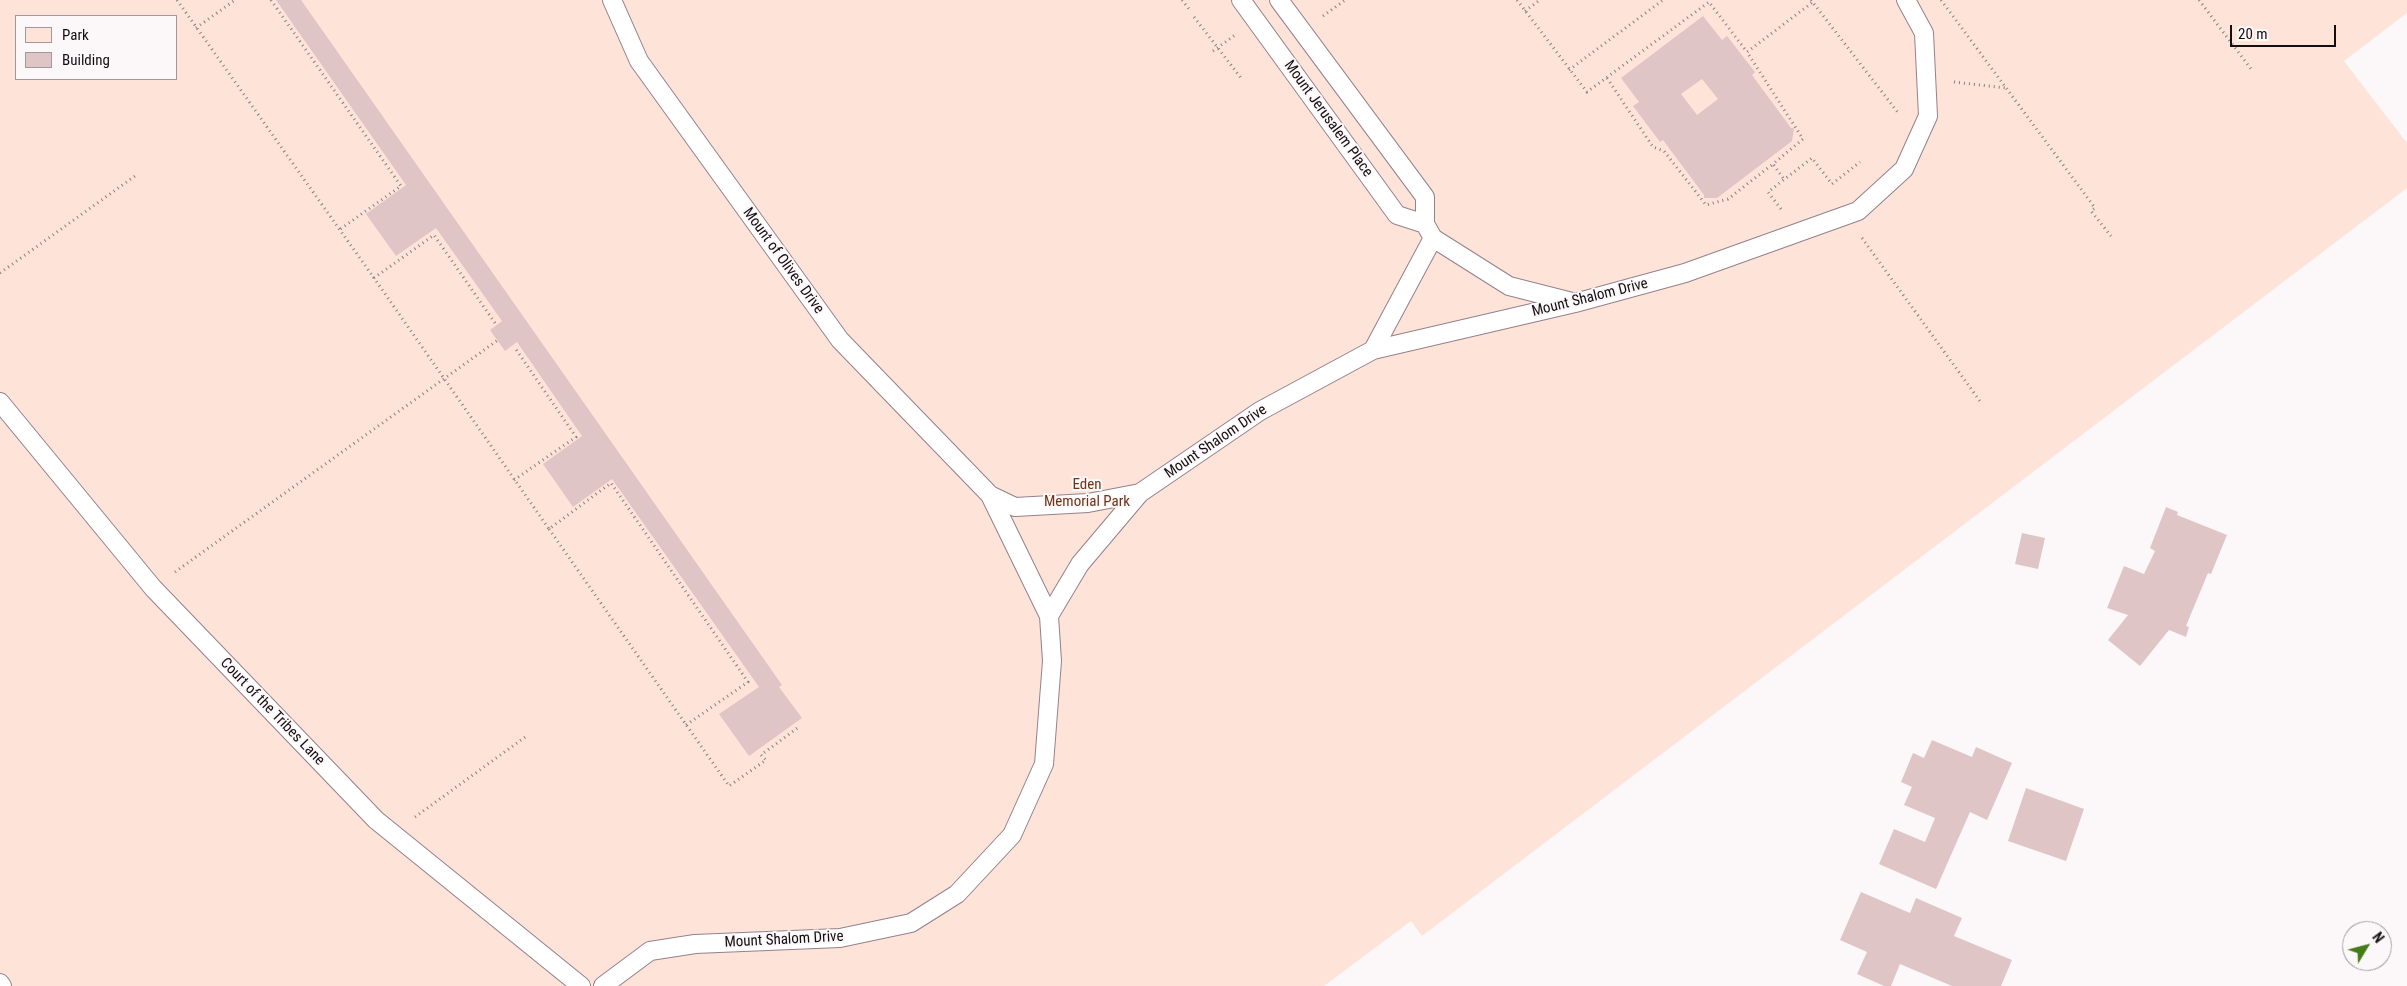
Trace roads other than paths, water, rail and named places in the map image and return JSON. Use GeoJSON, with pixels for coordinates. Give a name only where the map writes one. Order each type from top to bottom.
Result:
{"type":"FeatureCollection","features":[{"type":"Feature","properties":{"kind":"lane","name":"Mount of Olives Drive"},"geometry":{"type":"LineString","coordinates":[[612,0],[639,60],[840,340],[990,495],[1049,616]]}},
{"type":"Feature","properties":{"kind":"lane","name":"Mount Jerusalem Place"},"geometry":{"type":"LineString","coordinates":[[1241,0],[1397,215],[1429,231],[1509,286],[1574,303]]}},
{"type":"Feature","properties":{"kind":"lane","name":"Mount Jerusalem Place"},"geometry":{"type":"LineString","coordinates":[[1279,0],[1425,197],[1429,231],[1373,350]]}},
{"type":"Feature","properties":{"kind":"lane","name":"Mount Shalom Drive"},"geometry":{"type":"LineString","coordinates":[[603,986],[650,952],[696,944],[840,938],[911,923],[957,894],[1012,835],[1044,764],[1052,660],[1049,616],[1080,564],[1140,493],[1260,411],[1373,350],[1574,303],[1685,273],[1858,211],[1904,169],[1928,116],[1924,32],[1906,0]]}},
{"type":"Feature","properties":{"kind":"lane","name":"Court of the Tribes Lane"},"geometry":{"type":"LineString","coordinates":[[0,402],[153,588],[376,820],[581,986]]}},
{"type":"Feature","properties":{"kind":"lane","name":"Mount of Olives Drive"},"geometry":{"type":"LineString","coordinates":[[990,495],[1015,508],[1088,503],[1140,493]]}},
{"type":"Feature","properties":{"kind":"park label","name":"Eden Memorial Park"},"geometry":{"type":"Point","coordinates":[1087,494]}}]}
